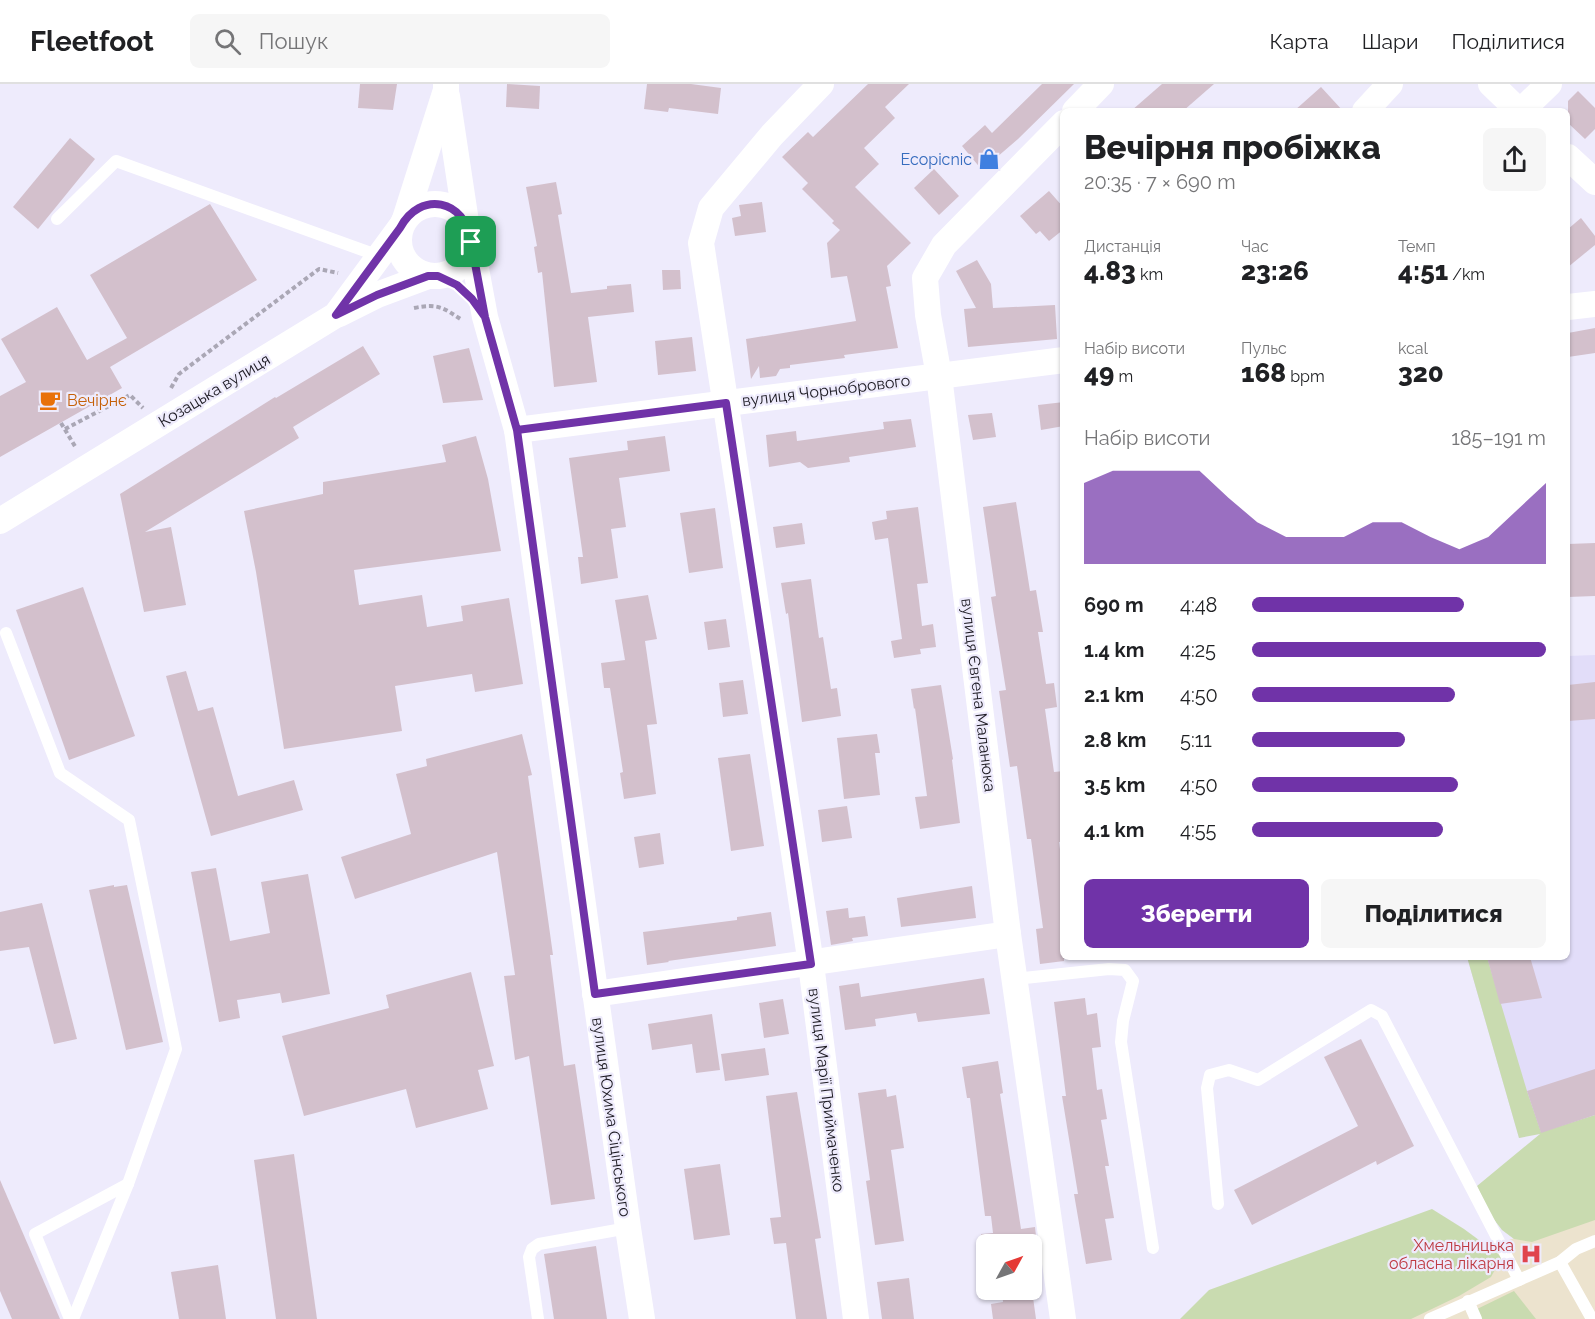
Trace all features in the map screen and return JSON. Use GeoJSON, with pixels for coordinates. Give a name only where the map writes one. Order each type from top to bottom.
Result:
{"type":"FeatureCollection","features":[{"type":"Feature","properties":{"kind":"street","name":"вулиця Марії Приймаченко"},"geometry":{"type":"LineString","coordinates":[[821,84],[772,135],[711,208],[701,243],[811,964],[856,1319]]}},
{"type":"Feature","properties":{"kind":"street"},"geometry":{"type":"LineString","coordinates":[[1078,108],[1101,84]]}},
{"type":"Feature","properties":{"kind":"street"},"geometry":{"type":"LineString","coordinates":[[1368,108],[1390,84]]}},
{"type":"Feature","properties":{"kind":"street"},"geometry":{"type":"LineString","coordinates":[[1491,84],[1517,108]]}},
{"type":"Feature","properties":{"kind":"street"},"geometry":{"type":"LineString","coordinates":[[1523,108],[1549,84]]}},
{"type":"Feature","properties":{"kind":"street","name":"Козацька вулиця"},"geometry":{"type":"LineString","coordinates":[[0,521],[336,315],[369,253],[402,224],[446,87]]}},
{"type":"Feature","properties":{"kind":"street","name":"вулиця Юхима Сіцінського"},"geometry":{"type":"LineString","coordinates":[[446,87],[485,317],[517,430],[642,1319]]}},
{"type":"Feature","properties":{"kind":"street","name":"вулиця Євгена Маланюка"},"geometry":{"type":"LineString","coordinates":[[1060,127],[944,245],[925,279],[1008,934],[1063,1319]]}},
{"type":"Feature","properties":{"kind":"street"},"geometry":{"type":"LineString","coordinates":[[1570,158],[1595,182]]}},
{"type":"Feature","properties":{"kind":"street"},"geometry":{"type":"LineString","coordinates":[[336,315],[377,295],[433,276],[448,274],[458,269],[469,252],[469,232],[451,207],[431,204],[412,212],[402,224],[399,249],[403,259],[418,273],[433,276],[457,285],[472,299],[485,317]]}},
{"type":"Feature","properties":{"kind":"street"},"geometry":{"type":"LineString","coordinates":[[1570,307],[1595,304]]}},
{"type":"Feature","properties":{"kind":"street","name":"вулиця Чорнобрового"},"geometry":{"type":"LineString","coordinates":[[517,430],[1060,361]]}},
{"type":"Feature","properties":{"kind":"street"},"geometry":{"type":"LineString","coordinates":[[595,994],[1008,934]]}},
{"type":"Feature","properties":{"kind":"lane"},"geometry":{"type":"LineString","coordinates":[[57,219],[116,161],[369,253]]}},
{"type":"Feature","properties":{"kind":"lane"},"geometry":{"type":"LineString","coordinates":[[6,633],[60,773],[129,820],[176,1049],[129,1184],[71,1319]]}},
{"type":"Feature","properties":{"kind":"lane"},"geometry":{"type":"LineString","coordinates":[[1015,979],[1109,969],[1125,970],[1132,981],[1121,1042],[1152,1248]]}},
{"type":"Feature","properties":{"kind":"lane"},"geometry":{"type":"LineString","coordinates":[[1218,1204],[1207,1088],[1210,1075],[1229,1070],[1258,1080],[1371,1010],[1382,1016],[1519,1280]]}},
{"type":"Feature","properties":{"kind":"lane"},"geometry":{"type":"LineString","coordinates":[[71,1319],[35,1234],[129,1184]]}},
{"type":"Feature","properties":{"kind":"lane"},"geometry":{"type":"LineString","coordinates":[[538,1319],[529,1257],[532,1249],[539,1244],[628,1228]]}},
{"type":"Feature","properties":{"kind":"lane"},"geometry":{"type":"LineString","coordinates":[[1430,1319],[1560,1262],[1575,1249],[1595,1240]]}},
{"type":"Feature","properties":{"kind":"lane"},"geometry":{"type":"LineString","coordinates":[[1575,1249],[1595,1247]]}},
{"type":"Feature","properties":{"kind":"lane"},"geometry":{"type":"LineString","coordinates":[[1560,1262],[1592,1319]]}},
{"type":"Feature","properties":{"kind":"lane"},"geometry":{"type":"LineString","coordinates":[[1468,1301],[1476,1319]]}},
{"type":"Feature","properties":{"kind":"path"},"geometry":{"type":"LineString","coordinates":[[168,393],[179,374],[319,269],[338,273],[369,253]]}},
{"type":"Feature","properties":{"kind":"path"},"geometry":{"type":"LineString","coordinates":[[65,429],[130,395],[146,411]]}},
{"type":"Feature","properties":{"kind":"path"},"geometry":{"type":"LineString","coordinates":[[61,423],[78,452]]}},
{"type":"Feature","properties":{"kind":"shaded area"},"geometry":{"type":"Polygon","coordinates":[[[1595,655],[1595,1115],[1519,1138],[1468,960],[1570,960],[1570,656],[1595,655]]]}},
{"type":"Feature","properties":{"kind":"shaded area","name":"Хмельницька обласна лікарня"},"geometry":{"type":"Polygon","coordinates":[[[1595,1211],[1595,1319],[1299,1319],[1339,1297],[1595,1211]]]}},
{"type":"Feature","properties":{"kind":"green space"},"geometry":{"type":"Polygon","coordinates":[[[1468,960],[1488,960],[1541,1132],[1595,1115],[1595,1220],[1532,1242],[1514,1239],[1502,1230],[1489,1213],[1477,1186],[1540,1134],[1519,1138],[1468,960]]]}},
{"type":"Feature","properties":{"kind":"green space"},"geometry":{"type":"Polygon","coordinates":[[[1432,1209],[1502,1257],[1491,1277],[1459,1296],[1411,1319],[1180,1319],[1209,1290],[1432,1209]]]}},
{"type":"Feature","properties":{"kind":"green space"},"geometry":{"type":"Polygon","coordinates":[[[1514,1291],[1536,1319],[1480,1319],[1475,1310],[1514,1291]]]}},
{"type":"Feature","properties":{"kind":"building"},"geometry":{"type":"Polygon","coordinates":[[[360,84],[397,84],[393,110],[358,108],[360,84]]]}},
{"type":"Feature","properties":{"kind":"building"},"geometry":{"type":"Polygon","coordinates":[[[507,84],[540,86],[539,109],[506,107],[507,84]]]}},
{"type":"Feature","properties":{"kind":"building"},"geometry":{"type":"Polygon","coordinates":[[[647,84],[691,84],[721,88],[718,114],[669,108],[668,112],[644,109],[647,84]]]}},
{"type":"Feature","properties":{"kind":"building"},"geometry":{"type":"Polygon","coordinates":[[[868,84],[909,84],[885,107],[895,118],[864,148],[879,164],[855,187],[911,243],[887,266],[891,286],[886,287],[898,348],[790,365],[790,368],[780,369],[776,376],[760,378],[759,366],[751,379],[746,339],[856,321],[847,276],[831,278],[827,243],[840,230],[802,189],[808,183],[782,157],[808,132],[813,137],[868,84]]]}},
{"type":"Feature","properties":{"kind":"building"},"geometry":{"type":"Polygon","coordinates":[[[1042,84],[1074,84],[1018,139],[982,170],[962,146],[985,125],[992,133],[1042,84]]]}},
{"type":"Feature","properties":{"kind":"building"},"geometry":{"type":"Polygon","coordinates":[[[1162,84],[1214,84],[1186,108],[1134,108],[1162,84]]]}},
{"type":"Feature","properties":{"kind":"building"},"geometry":{"type":"Polygon","coordinates":[[[1321,87],[1340,108],[1297,108],[1321,87]]]}},
{"type":"Feature","properties":{"kind":"building"},"geometry":{"type":"Polygon","coordinates":[[[1578,91],[1595,108],[1595,129],[1585,139],[1570,125],[1568,101],[1578,91]]]}},
{"type":"Feature","properties":{"kind":"building"},"geometry":{"type":"Polygon","coordinates":[[[70,138],[95,159],[38,229],[13,207],[70,138]]]}},
{"type":"Feature","properties":{"kind":"building"},"geometry":{"type":"Polygon","coordinates":[[[934,169],[959,196],[939,215],[914,188],[934,169]]]}},
{"type":"Feature","properties":{"kind":"building"},"geometry":{"type":"Polygon","coordinates":[[[556,182],[562,214],[558,215],[571,293],[631,284],[634,312],[588,317],[597,382],[554,387],[542,272],[538,273],[534,247],[537,246],[526,187],[556,182]]]}},
{"type":"Feature","properties":{"kind":"building"},"geometry":{"type":"Polygon","coordinates":[[[1049,191],[1060,203],[1060,232],[1049,241],[1040,231],[1036,234],[1020,216],[1049,191]]]}},
{"type":"Feature","properties":{"kind":"building"},"geometry":{"type":"Polygon","coordinates":[[[762,202],[766,232],[735,236],[732,218],[741,216],[739,205],[762,202]]]}},
{"type":"Feature","properties":{"kind":"building"},"geometry":{"type":"Polygon","coordinates":[[[210,204],[257,280],[110,367],[122,388],[0,457],[0,396],[26,382],[1,339],[57,307],[87,360],[127,338],[90,275],[210,204]]]}},
{"type":"Feature","properties":{"kind":"building"},"geometry":{"type":"Polygon","coordinates":[[[1581,218],[1595,236],[1595,245],[1570,265],[1570,227],[1581,218]]]}},
{"type":"Feature","properties":{"kind":"building"},"geometry":{"type":"Polygon","coordinates":[[[977,260],[991,284],[993,308],[1055,305],[1057,339],[968,347],[964,309],[976,308],[956,271],[977,260]]]}},
{"type":"Feature","properties":{"kind":"building"},"geometry":{"type":"Polygon","coordinates":[[[662,270],[680,270],[681,289],[663,290],[662,270]]]}},
{"type":"Feature","properties":{"kind":"building"},"geometry":{"type":"Polygon","coordinates":[[[1595,328],[1595,353],[1570,357],[1570,333],[1595,328]]]}},
{"type":"Feature","properties":{"kind":"building"},"geometry":{"type":"Polygon","coordinates":[[[692,337],[696,371],[658,375],[655,341],[692,337]]]}},
{"type":"Feature","properties":{"kind":"building"},"geometry":{"type":"Polygon","coordinates":[[[363,346],[380,374],[293,427],[299,438],[145,532],[171,527],[186,605],[144,612],[120,494],[275,397],[363,346]]]}},
{"type":"Feature","properties":{"kind":"building"},"geometry":{"type":"Polygon","coordinates":[[[469,348],[483,400],[443,403],[433,356],[469,348]]]}},
{"type":"Feature","properties":{"kind":"building"},"geometry":{"type":"Polygon","coordinates":[[[1060,402],[1060,427],[1041,430],[1038,405],[1060,402]]]}},
{"type":"Feature","properties":{"kind":"building"},"geometry":{"type":"Polygon","coordinates":[[[992,413],[996,437],[973,440],[968,415],[992,413]]]}},
{"type":"Feature","properties":{"kind":"building"},"geometry":{"type":"Polygon","coordinates":[[[911,419],[916,447],[849,457],[850,462],[808,468],[800,462],[769,467],[766,435],[796,431],[797,441],[884,429],[883,422],[911,419]]]}},
{"type":"Feature","properties":{"kind":"building"},"geometry":{"type":"Polygon","coordinates":[[[476,436],[488,479],[501,551],[354,570],[359,605],[422,595],[427,627],[463,621],[461,606],[509,598],[523,684],[475,692],[472,674],[395,686],[402,731],[284,749],[244,511],[323,494],[323,482],[446,462],[442,445],[476,436]]]}},
{"type":"Feature","properties":{"kind":"building"},"geometry":{"type":"Polygon","coordinates":[[[665,436],[670,471],[619,478],[626,527],[611,529],[618,578],[581,584],[578,557],[583,557],[569,458],[628,450],[627,441],[665,436]]]}},
{"type":"Feature","properties":{"kind":"building"},"geometry":{"type":"Polygon","coordinates":[[[1016,502],[1030,591],[1036,590],[1043,632],[1038,632],[1046,684],[1054,683],[1057,707],[1045,709],[1054,772],[1060,771],[1060,960],[1064,961],[1040,964],[1036,929],[1043,928],[1031,839],[1027,839],[1017,766],[1010,767],[999,691],[1006,690],[991,597],[996,596],[983,507],[1016,502]]]}},
{"type":"Feature","properties":{"kind":"building"},"geometry":{"type":"Polygon","coordinates":[[[918,507],[928,583],[917,584],[922,626],[933,624],[936,647],[920,649],[921,654],[894,658],[891,641],[902,639],[888,538],[875,540],[872,522],[887,519],[886,511],[918,507]]]}},
{"type":"Feature","properties":{"kind":"building"},"geometry":{"type":"Polygon","coordinates":[[[715,508],[723,568],[689,573],[680,513],[715,508]]]}},
{"type":"Feature","properties":{"kind":"building"},"geometry":{"type":"Polygon","coordinates":[[[802,523],[805,544],[776,548],[773,527],[802,523]]]}},
{"type":"Feature","properties":{"kind":"building"},"geometry":{"type":"Polygon","coordinates":[[[1595,543],[1595,596],[1570,597],[1570,544],[1595,543]]]}},
{"type":"Feature","properties":{"kind":"building"},"geometry":{"type":"Polygon","coordinates":[[[811,579],[819,638],[823,637],[831,689],[837,688],[841,716],[802,722],[788,613],[786,614],[781,583],[811,579]]]}},
{"type":"Feature","properties":{"kind":"building"},"geometry":{"type":"Polygon","coordinates":[[[83,587],[135,736],[69,760],[16,610],[83,587]]]}},
{"type":"Feature","properties":{"kind":"building"},"geometry":{"type":"Polygon","coordinates":[[[648,595],[657,639],[645,641],[657,724],[647,725],[656,794],[624,799],[620,773],[623,772],[610,688],[604,688],[601,663],[625,660],[615,600],[648,595]]]}},
{"type":"Feature","properties":{"kind":"building"},"geometry":{"type":"Polygon","coordinates":[[[726,619],[730,647],[708,650],[704,622],[726,619]]]}},
{"type":"Feature","properties":{"kind":"building"},"geometry":{"type":"Polygon","coordinates":[[[186,671],[198,711],[213,707],[238,796],[294,780],[303,810],[211,836],[166,676],[186,671]]]}},
{"type":"Feature","properties":{"kind":"building"},"geometry":{"type":"Polygon","coordinates":[[[743,680],[748,714],[723,717],[719,683],[743,680]]]}},
{"type":"Feature","properties":{"kind":"building"},"geometry":{"type":"Polygon","coordinates":[[[1595,682],[1595,719],[1570,721],[1570,685],[1595,682]]]}},
{"type":"Feature","properties":{"kind":"building"},"geometry":{"type":"Polygon","coordinates":[[[941,685],[960,823],[920,829],[915,797],[927,796],[911,689],[941,685]]]}},
{"type":"Feature","properties":{"kind":"building"},"geometry":{"type":"Polygon","coordinates":[[[522,734],[532,775],[528,776],[553,955],[550,955],[564,1066],[575,1064],[595,1199],[551,1205],[529,1056],[515,1060],[504,976],[515,975],[497,852],[355,899],[341,857],[411,834],[396,774],[427,766],[426,759],[522,734]]]}},
{"type":"Feature","properties":{"kind":"building"},"geometry":{"type":"Polygon","coordinates":[[[877,734],[880,753],[875,753],[880,795],[844,799],[837,738],[877,734]]]}},
{"type":"Feature","properties":{"kind":"building"},"geometry":{"type":"Polygon","coordinates":[[[750,754],[764,846],[731,851],[718,758],[750,754]]]}},
{"type":"Feature","properties":{"kind":"building"},"geometry":{"type":"Polygon","coordinates":[[[847,806],[852,838],[822,842],[818,810],[847,806]]]}},
{"type":"Feature","properties":{"kind":"building"},"geometry":{"type":"Polygon","coordinates":[[[660,833],[664,864],[639,868],[634,837],[660,833]]]}},
{"type":"Feature","properties":{"kind":"building"},"geometry":{"type":"Polygon","coordinates":[[[216,868],[230,941],[270,933],[261,882],[308,874],[330,994],[282,1003],[280,993],[237,1000],[240,1018],[219,1022],[191,872],[216,868]]]}},
{"type":"Feature","properties":{"kind":"building"},"geometry":{"type":"Polygon","coordinates":[[[114,885],[114,887],[127,885],[163,1042],[126,1050],[89,890],[114,885]]]}},
{"type":"Feature","properties":{"kind":"building"},"geometry":{"type":"Polygon","coordinates":[[[972,886],[976,918],[901,927],[897,898],[972,886]]]}},
{"type":"Feature","properties":{"kind":"building"},"geometry":{"type":"Polygon","coordinates":[[[42,903],[77,1039],[54,1044],[29,947],[0,951],[0,912],[42,903]]]}},
{"type":"Feature","properties":{"kind":"building"},"geometry":{"type":"Polygon","coordinates":[[[848,908],[849,918],[865,916],[868,936],[852,938],[853,941],[831,945],[826,911],[848,908]]]}},
{"type":"Feature","properties":{"kind":"building"},"geometry":{"type":"Polygon","coordinates":[[[771,912],[776,946],[647,965],[643,932],[737,920],[737,917],[771,912]]]}},
{"type":"Feature","properties":{"kind":"building"},"geometry":{"type":"Polygon","coordinates":[[[1488,960],[1531,960],[1542,998],[1500,1004],[1488,960]]]}},
{"type":"Feature","properties":{"kind":"building"},"geometry":{"type":"Polygon","coordinates":[[[471,972],[494,1066],[478,1070],[488,1109],[416,1128],[406,1089],[304,1116],[282,1036],[389,1008],[386,995],[471,972]]]}},
{"type":"Feature","properties":{"kind":"building"},"geometry":{"type":"Polygon","coordinates":[[[984,978],[990,1014],[918,1022],[916,1013],[875,1019],[876,1026],[845,1030],[839,986],[859,983],[861,997],[984,978]]]}},
{"type":"Feature","properties":{"kind":"building"},"geometry":{"type":"Polygon","coordinates":[[[1085,998],[1087,1015],[1097,1013],[1101,1047],[1092,1048],[1097,1090],[1102,1089],[1107,1119],[1101,1120],[1109,1166],[1105,1166],[1114,1218],[1105,1219],[1112,1260],[1086,1264],[1074,1194],[1078,1194],[1062,1096],[1066,1096],[1054,1002],[1085,998]]]}},
{"type":"Feature","properties":{"kind":"building"},"geometry":{"type":"Polygon","coordinates":[[[783,999],[789,1034],[764,1038],[759,1003],[783,999]]]}},
{"type":"Feature","properties":{"kind":"building"},"geometry":{"type":"Polygon","coordinates":[[[712,1014],[720,1070],[696,1073],[692,1044],[652,1050],[648,1024],[712,1014]]]}},
{"type":"Feature","properties":{"kind":"building"},"geometry":{"type":"Polygon","coordinates":[[[1361,1039],[1414,1146],[1377,1165],[1376,1161],[1252,1225],[1234,1190],[1358,1126],[1324,1057],[1361,1039]]]}},
{"type":"Feature","properties":{"kind":"building"},"geometry":{"type":"Polygon","coordinates":[[[765,1048],[769,1075],[725,1081],[721,1054],[765,1048]]]}},
{"type":"Feature","properties":{"kind":"building"},"geometry":{"type":"Polygon","coordinates":[[[998,1061],[1003,1093],[1000,1094],[1021,1229],[1035,1227],[1036,1234],[981,1234],[993,1233],[991,1216],[985,1216],[970,1098],[967,1098],[962,1067],[998,1061]]]}},
{"type":"Feature","properties":{"kind":"building"},"geometry":{"type":"Polygon","coordinates":[[[1595,1069],[1595,1115],[1541,1133],[1527,1091],[1595,1069]]]}},
{"type":"Feature","properties":{"kind":"building"},"geometry":{"type":"Polygon","coordinates":[[[886,1089],[887,1097],[896,1095],[904,1148],[891,1150],[904,1241],[875,1245],[866,1181],[870,1180],[858,1093],[886,1089]]]}},
{"type":"Feature","properties":{"kind":"building"},"geometry":{"type":"Polygon","coordinates":[[[797,1092],[821,1238],[815,1239],[827,1319],[796,1319],[786,1243],[774,1244],[770,1218],[781,1217],[766,1096],[797,1092]]]}},
{"type":"Feature","properties":{"kind":"building"},"geometry":{"type":"Polygon","coordinates":[[[294,1154],[317,1319],[276,1319],[254,1160],[294,1154]]]}},
{"type":"Feature","properties":{"kind":"building"},"geometry":{"type":"Polygon","coordinates":[[[720,1164],[730,1235],[694,1240],[684,1169],[720,1164]]]}},
{"type":"Feature","properties":{"kind":"building"},"geometry":{"type":"Polygon","coordinates":[[[0,1180],[60,1319],[12,1319],[0,1291],[0,1180]]]}},
{"type":"Feature","properties":{"kind":"building"},"geometry":{"type":"Polygon","coordinates":[[[596,1246],[607,1319],[554,1319],[544,1254],[596,1246]]]}},
{"type":"Feature","properties":{"kind":"building"},"geometry":{"type":"Polygon","coordinates":[[[218,1265],[226,1319],[179,1319],[171,1272],[218,1265]]]}},
{"type":"Feature","properties":{"kind":"building"},"geometry":{"type":"Polygon","coordinates":[[[909,1278],[914,1319],[882,1319],[877,1282],[909,1278]]]}},
{"type":"Feature","properties":{"kind":"building"},"geometry":{"type":"Polygon","coordinates":[[[1003,1300],[1033,1300],[1036,1319],[993,1319],[991,1304],[1003,1302],[1003,1300]]]}},
{"type":"Feature","properties":{"kind":"place","name":"Ecopicnic"},"geometry":{"type":"Point","coordinates":[989,159]}},
{"type":"Feature","properties":{"kind":"place","name":"Вечірнє"},"geometry":{"type":"Point","coordinates":[50,400]}},
{"type":"Feature","properties":{"kind":"place","name":"Хмельницька обласна лікарня"},"geometry":{"type":"Point","coordinates":[1531,1254]}},
{"type":"Feature","properties":{"kind":"route"},"geometry":{"type":"LineString","coordinates":[[471,242],[466,222],[451,207],[441,204],[421,206],[405,219],[336,315],[377,295],[428,276],[438,276],[457,285],[472,299],[485,317],[517,430],[595,994],[811,964],[726,403],[517,430],[501,373],[485,317],[471,242]]}}]}
